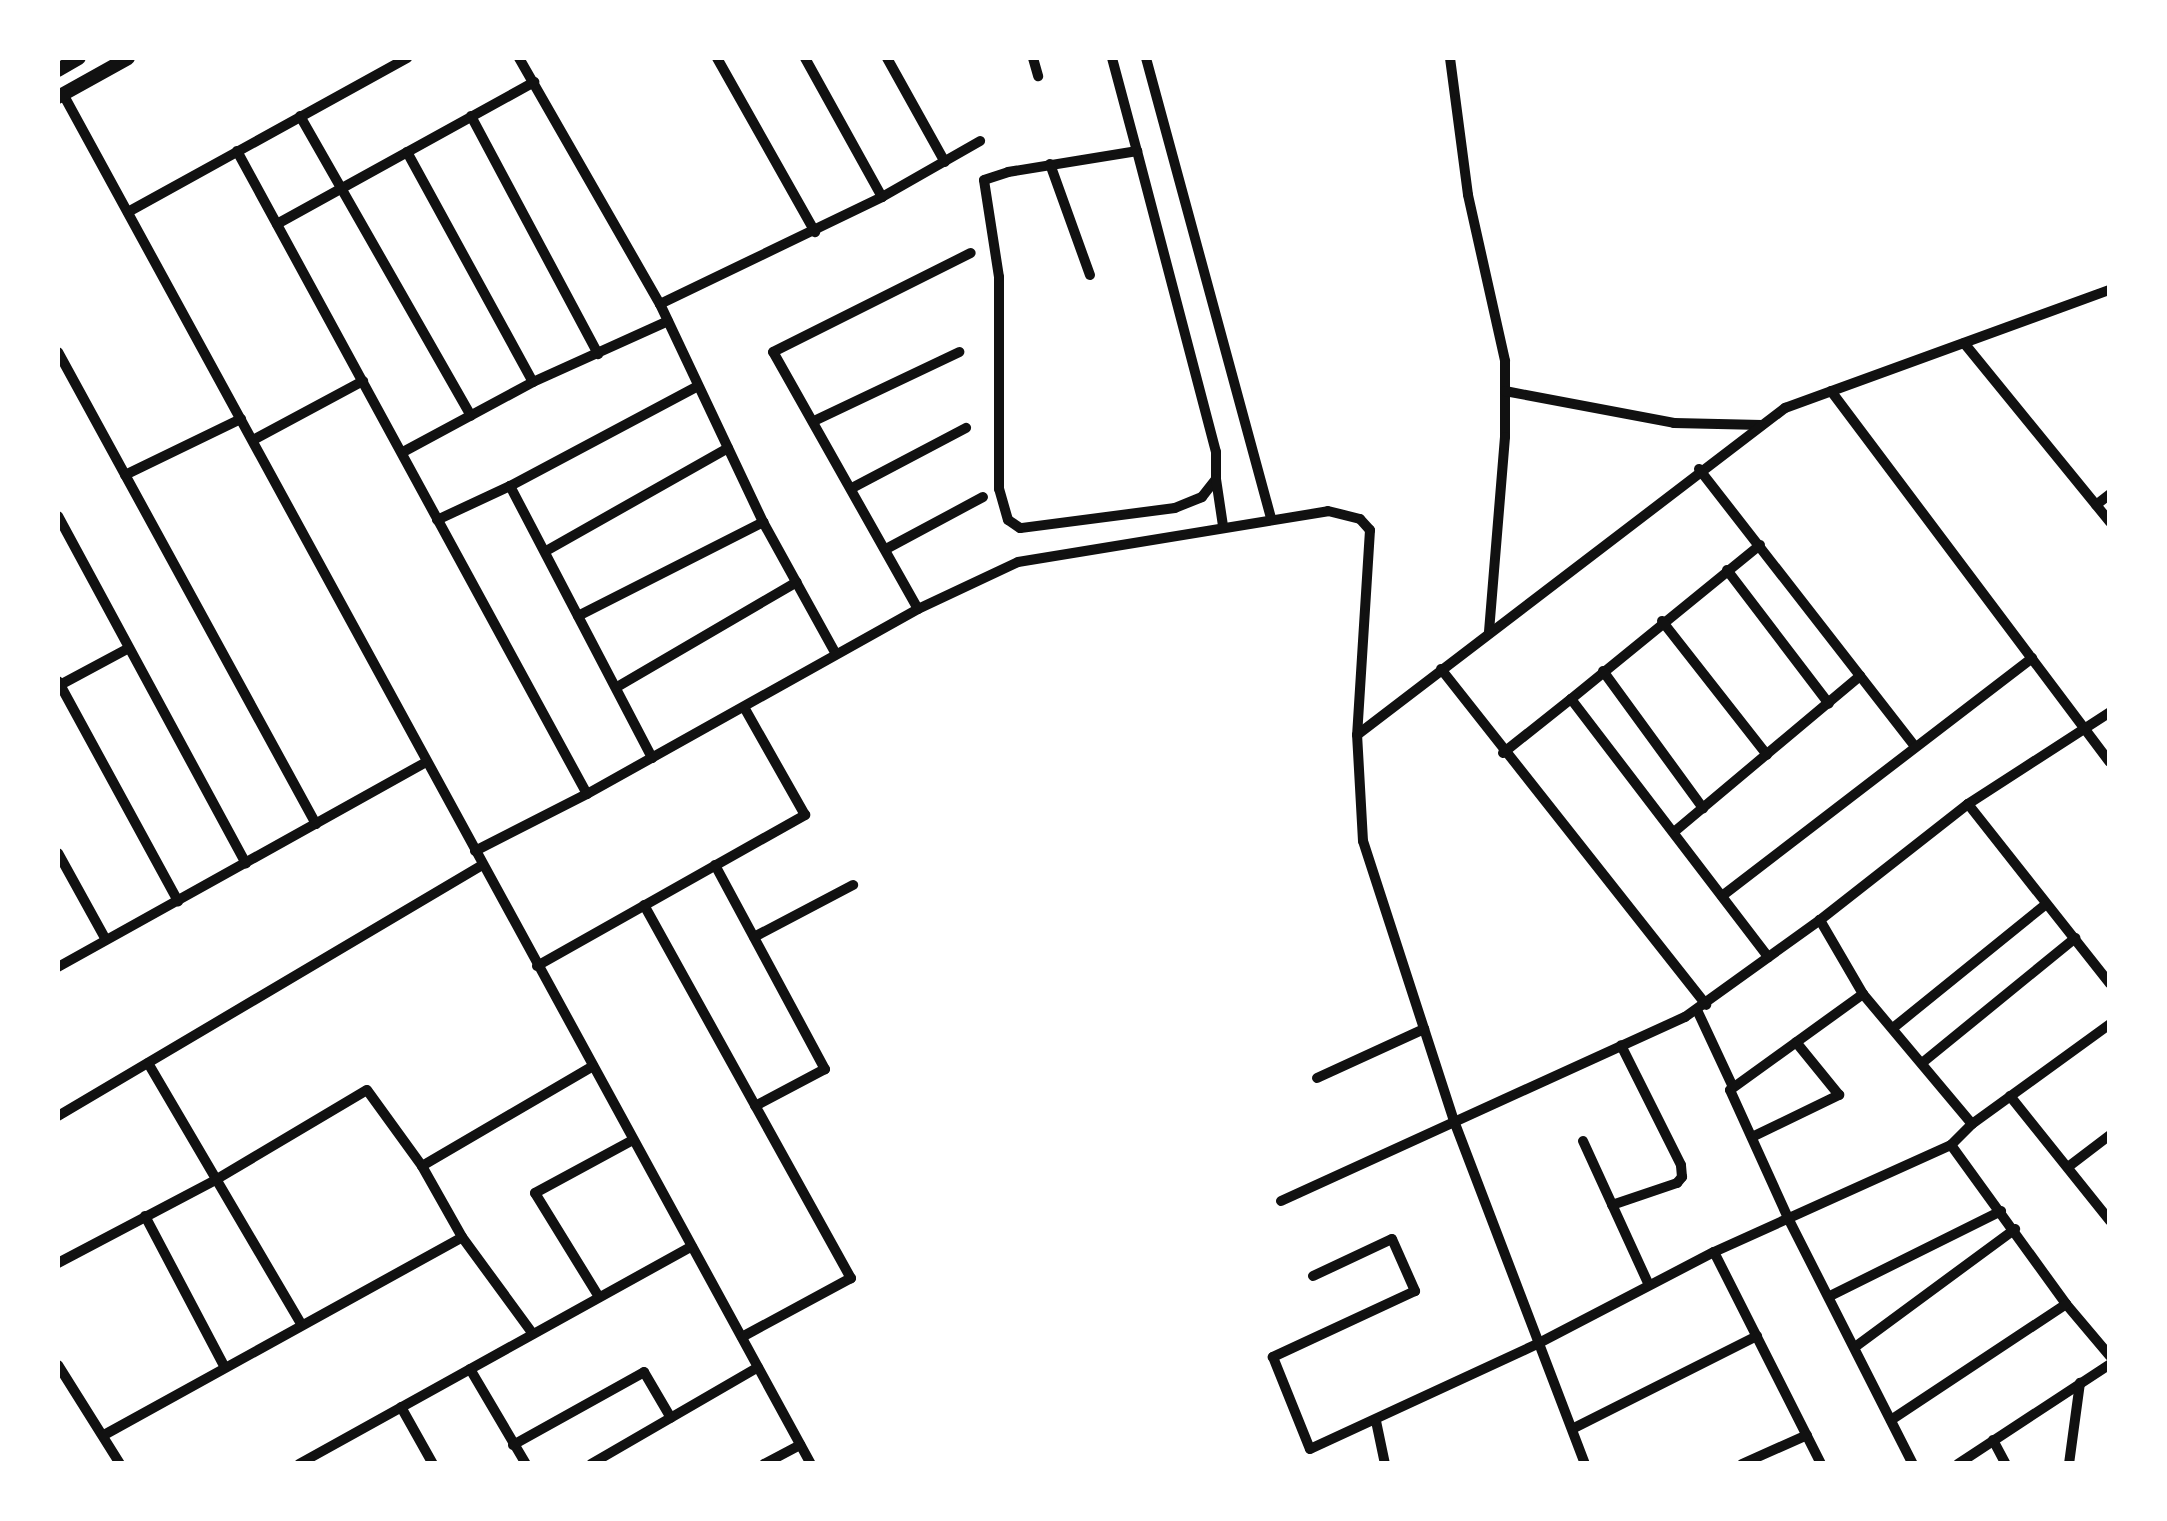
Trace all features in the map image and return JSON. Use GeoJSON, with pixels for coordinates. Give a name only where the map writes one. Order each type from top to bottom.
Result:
{"type":"FeatureCollection","features":[{"type":"Feature","properties":{"kind":"street"},"geometry":{"type":"LineString","coordinates":[[58,70],[79,58]]}},
{"type":"Feature","properties":{"kind":"street"},"geometry":{"type":"LineString","coordinates":[[128,58],[60,95],[128,212],[811,1464]]}},
{"type":"Feature","properties":{"kind":"street"},"geometry":{"type":"LineString","coordinates":[[128,212],[407,58]]}},
{"type":"Feature","properties":{"kind":"street"},"geometry":{"type":"LineString","coordinates":[[520,58],[660,304],[763,522],[836,654]]}},
{"type":"Feature","properties":{"kind":"street"},"geometry":{"type":"LineString","coordinates":[[717,58],[814,232]]}},
{"type":"Feature","properties":{"kind":"street"},"geometry":{"type":"LineString","coordinates":[[806,58],[882,197]]}},
{"type":"Feature","properties":{"kind":"street"},"geometry":{"type":"LineString","coordinates":[[887,58],[945,162]]}},
{"type":"Feature","properties":{"kind":"street"},"geometry":{"type":"LineString","coordinates":[[1033,58],[1038,76]]}},
{"type":"Feature","properties":{"kind":"street"},"geometry":{"type":"LineString","coordinates":[[1112,58],[1216,452],[1223,526]]}},
{"type":"Feature","properties":{"kind":"street"},"geometry":{"type":"LineString","coordinates":[[1146,58],[1271,519]]}},
{"type":"Feature","properties":{"kind":"street"},"geometry":{"type":"LineString","coordinates":[[1450,58],[1468,195],[1494,298],[1505,391],[1489,632]]}},
{"type":"Feature","properties":{"kind":"street"},"geometry":{"type":"LineString","coordinates":[[277,224],[534,82]]}},
{"type":"Feature","properties":{"kind":"street"},"geometry":{"type":"LineString","coordinates":[[300,116],[344,187],[471,416]]}},
{"type":"Feature","properties":{"kind":"street"},"geometry":{"type":"LineString","coordinates":[[471,116],[598,354]]}},
{"type":"Feature","properties":{"kind":"street"},"geometry":{"type":"LineString","coordinates":[[660,304],[814,232],[980,141]]}},
{"type":"Feature","properties":{"kind":"street"},"geometry":{"type":"LineString","coordinates":[[238,151],[587,794]]}},
{"type":"Feature","properties":{"kind":"street"},"geometry":{"type":"LineString","coordinates":[[1137,151],[990,175],[983,191],[998,258],[999,488],[1008,520],[1020,528],[1040,528],[1175,508],[1202,497],[1216,478]]}},
{"type":"Feature","properties":{"kind":"street"},"geometry":{"type":"LineString","coordinates":[[407,152],[534,382]]}},
{"type":"Feature","properties":{"kind":"street"},"geometry":{"type":"LineString","coordinates":[[1050,164],[1090,275]]}},
{"type":"Feature","properties":{"kind":"street"},"geometry":{"type":"LineString","coordinates":[[918,608],[773,352],[971,253]]}},
{"type":"Feature","properties":{"kind":"street"},"geometry":{"type":"LineString","coordinates":[[1358,736],[1785,408],[2109,292]]}},
{"type":"Feature","properties":{"kind":"street"},"geometry":{"type":"LineString","coordinates":[[403,452],[534,382],[668,322]]}},
{"type":"Feature","properties":{"kind":"street"},"geometry":{"type":"LineString","coordinates":[[1964,343],[2110,522]]}},
{"type":"Feature","properties":{"kind":"street"},"geometry":{"type":"LineString","coordinates":[[814,421],[960,352]]}},
{"type":"Feature","properties":{"kind":"street"},"geometry":{"type":"LineString","coordinates":[[59,358],[316,824]]}},
{"type":"Feature","properties":{"kind":"street"},"geometry":{"type":"LineString","coordinates":[[253,440],[363,381]]}},
{"type":"Feature","properties":{"kind":"street"},"geometry":{"type":"LineString","coordinates":[[438,520],[698,386]]}},
{"type":"Feature","properties":{"kind":"street"},"geometry":{"type":"LineString","coordinates":[[1505,391],[1674,423],[1763,425]]}},
{"type":"Feature","properties":{"kind":"street"},"geometry":{"type":"LineString","coordinates":[[1831,392],[2110,762]]}},
{"type":"Feature","properties":{"kind":"street"},"geometry":{"type":"LineString","coordinates":[[125,475],[241,420]]}},
{"type":"Feature","properties":{"kind":"street"},"geometry":{"type":"LineString","coordinates":[[852,488],[966,428]]}},
{"type":"Feature","properties":{"kind":"street"},"geometry":{"type":"LineString","coordinates":[[546,551],[728,448]]}},
{"type":"Feature","properties":{"kind":"street"},"geometry":{"type":"LineString","coordinates":[[1700,470],[1915,746]]}},
{"type":"Feature","properties":{"kind":"street"},"geometry":{"type":"LineString","coordinates":[[510,486],[652,758]]}},
{"type":"Feature","properties":{"kind":"street"},"geometry":{"type":"LineString","coordinates":[[2096,506],[2110,494]]}},
{"type":"Feature","properties":{"kind":"street"},"geometry":{"type":"LineString","coordinates":[[886,549],[983,497]]}},
{"type":"Feature","properties":{"kind":"street"},"geometry":{"type":"LineString","coordinates":[[474,851],[587,794],[918,608],[1018,562],[1271,519],[1344,512],[1360,519],[1370,530],[1358,736],[1363,841],[1454,1121],[1585,1464]]}},
{"type":"Feature","properties":{"kind":"street"},"geometry":{"type":"LineString","coordinates":[[58,516],[246,862]]}},
{"type":"Feature","properties":{"kind":"street"},"geometry":{"type":"LineString","coordinates":[[578,616],[763,522]]}},
{"type":"Feature","properties":{"kind":"street"},"geometry":{"type":"LineString","coordinates":[[1504,753],[1760,544]]}},
{"type":"Feature","properties":{"kind":"street"},"geometry":{"type":"LineString","coordinates":[[1727,570],[1829,704]]}},
{"type":"Feature","properties":{"kind":"street"},"geometry":{"type":"LineString","coordinates":[[617,686],[797,582]]}},
{"type":"Feature","properties":{"kind":"street"},"geometry":{"type":"LineString","coordinates":[[1662,621],[1767,756]]}},
{"type":"Feature","properties":{"kind":"street"},"geometry":{"type":"LineString","coordinates":[[129,648],[59,684],[178,900]]}},
{"type":"Feature","properties":{"kind":"street"},"geometry":{"type":"LineString","coordinates":[[1722,896],[2032,658]]}},
{"type":"Feature","properties":{"kind":"street"},"geometry":{"type":"LineString","coordinates":[[1441,669],[1701,1008],[1732,1085],[1731,1094],[1788,1218],[1912,1464]]}},
{"type":"Feature","properties":{"kind":"street"},"geometry":{"type":"LineString","coordinates":[[1602,671],[1703,808]]}},
{"type":"Feature","properties":{"kind":"street"},"geometry":{"type":"LineString","coordinates":[[1674,832],[1860,676]]}},
{"type":"Feature","properties":{"kind":"street"},"geometry":{"type":"LineString","coordinates":[[1571,699],[1768,958]]}},
{"type":"Feature","properties":{"kind":"street"},"geometry":{"type":"LineString","coordinates":[[537,966],[805,815],[744,707]]}},
{"type":"Feature","properties":{"kind":"street"},"geometry":{"type":"LineString","coordinates":[[1280,1202],[1701,1008],[1968,804],[2110,712]]}},
{"type":"Feature","properties":{"kind":"street"},"geometry":{"type":"LineString","coordinates":[[58,967],[426,762]]}},
{"type":"Feature","properties":{"kind":"street"},"geometry":{"type":"LineString","coordinates":[[1968,804],[2110,984]]}},
{"type":"Feature","properties":{"kind":"street"},"geometry":{"type":"LineString","coordinates":[[58,853],[106,940]]}},
{"type":"Feature","properties":{"kind":"street"},"geometry":{"type":"LineString","coordinates":[[58,1116],[482,865]]}},
{"type":"Feature","properties":{"kind":"street"},"geometry":{"type":"LineString","coordinates":[[715,865],[824,1069],[754,1106]]}},
{"type":"Feature","properties":{"kind":"street"},"geometry":{"type":"LineString","coordinates":[[754,937],[853,885]]}},
{"type":"Feature","properties":{"kind":"street"},"geometry":{"type":"LineString","coordinates":[[1894,1028],[2046,904]]}},
{"type":"Feature","properties":{"kind":"street"},"geometry":{"type":"LineString","coordinates":[[644,906],[851,1278],[742,1337]]}},
{"type":"Feature","properties":{"kind":"street"},"geometry":{"type":"LineString","coordinates":[[1820,920],[1862,994],[1972,1124]]}},
{"type":"Feature","properties":{"kind":"street"},"geometry":{"type":"LineString","coordinates":[[1922,1064],[2074,938]]}},
{"type":"Feature","properties":{"kind":"street"},"geometry":{"type":"LineString","coordinates":[[1732,1085],[1862,994]]}},
{"type":"Feature","properties":{"kind":"street"},"geometry":{"type":"LineString","coordinates":[[1312,1276],[1392,1239],[1415,1292],[1272,1356],[1310,1448],[1539,1343],[1714,1252],[1951,1145],[1972,1124],[2110,1024]]}},
{"type":"Feature","properties":{"kind":"street"},"geometry":{"type":"LineString","coordinates":[[1317,1078],[1424,1028]]}},
{"type":"Feature","properties":{"kind":"street"},"geometry":{"type":"LineString","coordinates":[[1752,1137],[1840,1095],[1796,1042]]}},
{"type":"Feature","properties":{"kind":"street"},"geometry":{"type":"LineString","coordinates":[[1612,1204],[1676,1184],[1682,1177],[1681,1165],[1621,1045]]}},
{"type":"Feature","properties":{"kind":"street"},"geometry":{"type":"LineString","coordinates":[[148,1063],[301,1324]]}},
{"type":"Feature","properties":{"kind":"street"},"geometry":{"type":"LineString","coordinates":[[422,1166],[592,1066]]}},
{"type":"Feature","properties":{"kind":"street"},"geometry":{"type":"LineString","coordinates":[[58,1263],[217,1179],[367,1090],[422,1166],[462,1237],[533,1334]]}},
{"type":"Feature","properties":{"kind":"street"},"geometry":{"type":"LineString","coordinates":[[2010,1096],[2110,1221]]}},
{"type":"Feature","properties":{"kind":"street"},"geometry":{"type":"LineString","coordinates":[[2068,1168],[2110,1135]]}},
{"type":"Feature","properties":{"kind":"street"},"geometry":{"type":"LineString","coordinates":[[599,1297],[535,1193],[633,1140]]}},
{"type":"Feature","properties":{"kind":"street"},"geometry":{"type":"LineString","coordinates":[[1583,1140],[1649,1285]]}},
{"type":"Feature","properties":{"kind":"street"},"geometry":{"type":"LineString","coordinates":[[1951,1145],[2110,1360],[1958,1464]]}},
{"type":"Feature","properties":{"kind":"street"},"geometry":{"type":"LineString","coordinates":[[1830,1296],[2001,1211]]}},
{"type":"Feature","properties":{"kind":"street"},"geometry":{"type":"LineString","coordinates":[[146,1216],[224,1366]]}},
{"type":"Feature","properties":{"kind":"street"},"geometry":{"type":"LineString","coordinates":[[1855,1347],[2014,1230]]}},
{"type":"Feature","properties":{"kind":"street"},"geometry":{"type":"LineString","coordinates":[[104,1435],[462,1237]]}},
{"type":"Feature","properties":{"kind":"street"},"geometry":{"type":"LineString","coordinates":[[299,1464],[692,1246]]}},
{"type":"Feature","properties":{"kind":"street"},"geometry":{"type":"LineString","coordinates":[[1714,1252],[1821,1464]]}},
{"type":"Feature","properties":{"kind":"street"},"geometry":{"type":"LineString","coordinates":[[1891,1420],[2066,1304]]}},
{"type":"Feature","properties":{"kind":"street"},"geometry":{"type":"LineString","coordinates":[[1574,1428],[1757,1336]]}},
{"type":"Feature","properties":{"kind":"street"},"geometry":{"type":"LineString","coordinates":[[58,1365],[120,1464]]}},
{"type":"Feature","properties":{"kind":"street"},"geometry":{"type":"LineString","coordinates":[[590,1464],[758,1367]]}},
{"type":"Feature","properties":{"kind":"street"},"geometry":{"type":"LineString","coordinates":[[470,1369],[526,1464]]}},
{"type":"Feature","properties":{"kind":"street"},"geometry":{"type":"LineString","coordinates":[[513,1445],[644,1372],[671,1418]]}},
{"type":"Feature","properties":{"kind":"street"},"geometry":{"type":"LineString","coordinates":[[2069,1464],[2080,1383]]}},
{"type":"Feature","properties":{"kind":"street"},"geometry":{"type":"LineString","coordinates":[[402,1407],[433,1464]]}},
{"type":"Feature","properties":{"kind":"street"},"geometry":{"type":"LineString","coordinates":[[1376,1421],[1385,1464]]}},
{"type":"Feature","properties":{"kind":"street"},"geometry":{"type":"LineString","coordinates":[[1742,1464],[1806,1434]]}},
{"type":"Feature","properties":{"kind":"street"},"geometry":{"type":"LineString","coordinates":[[1994,1440],[2006,1464]]}},
{"type":"Feature","properties":{"kind":"street"},"geometry":{"type":"LineString","coordinates":[[764,1464],[800,1445]]}}]}
